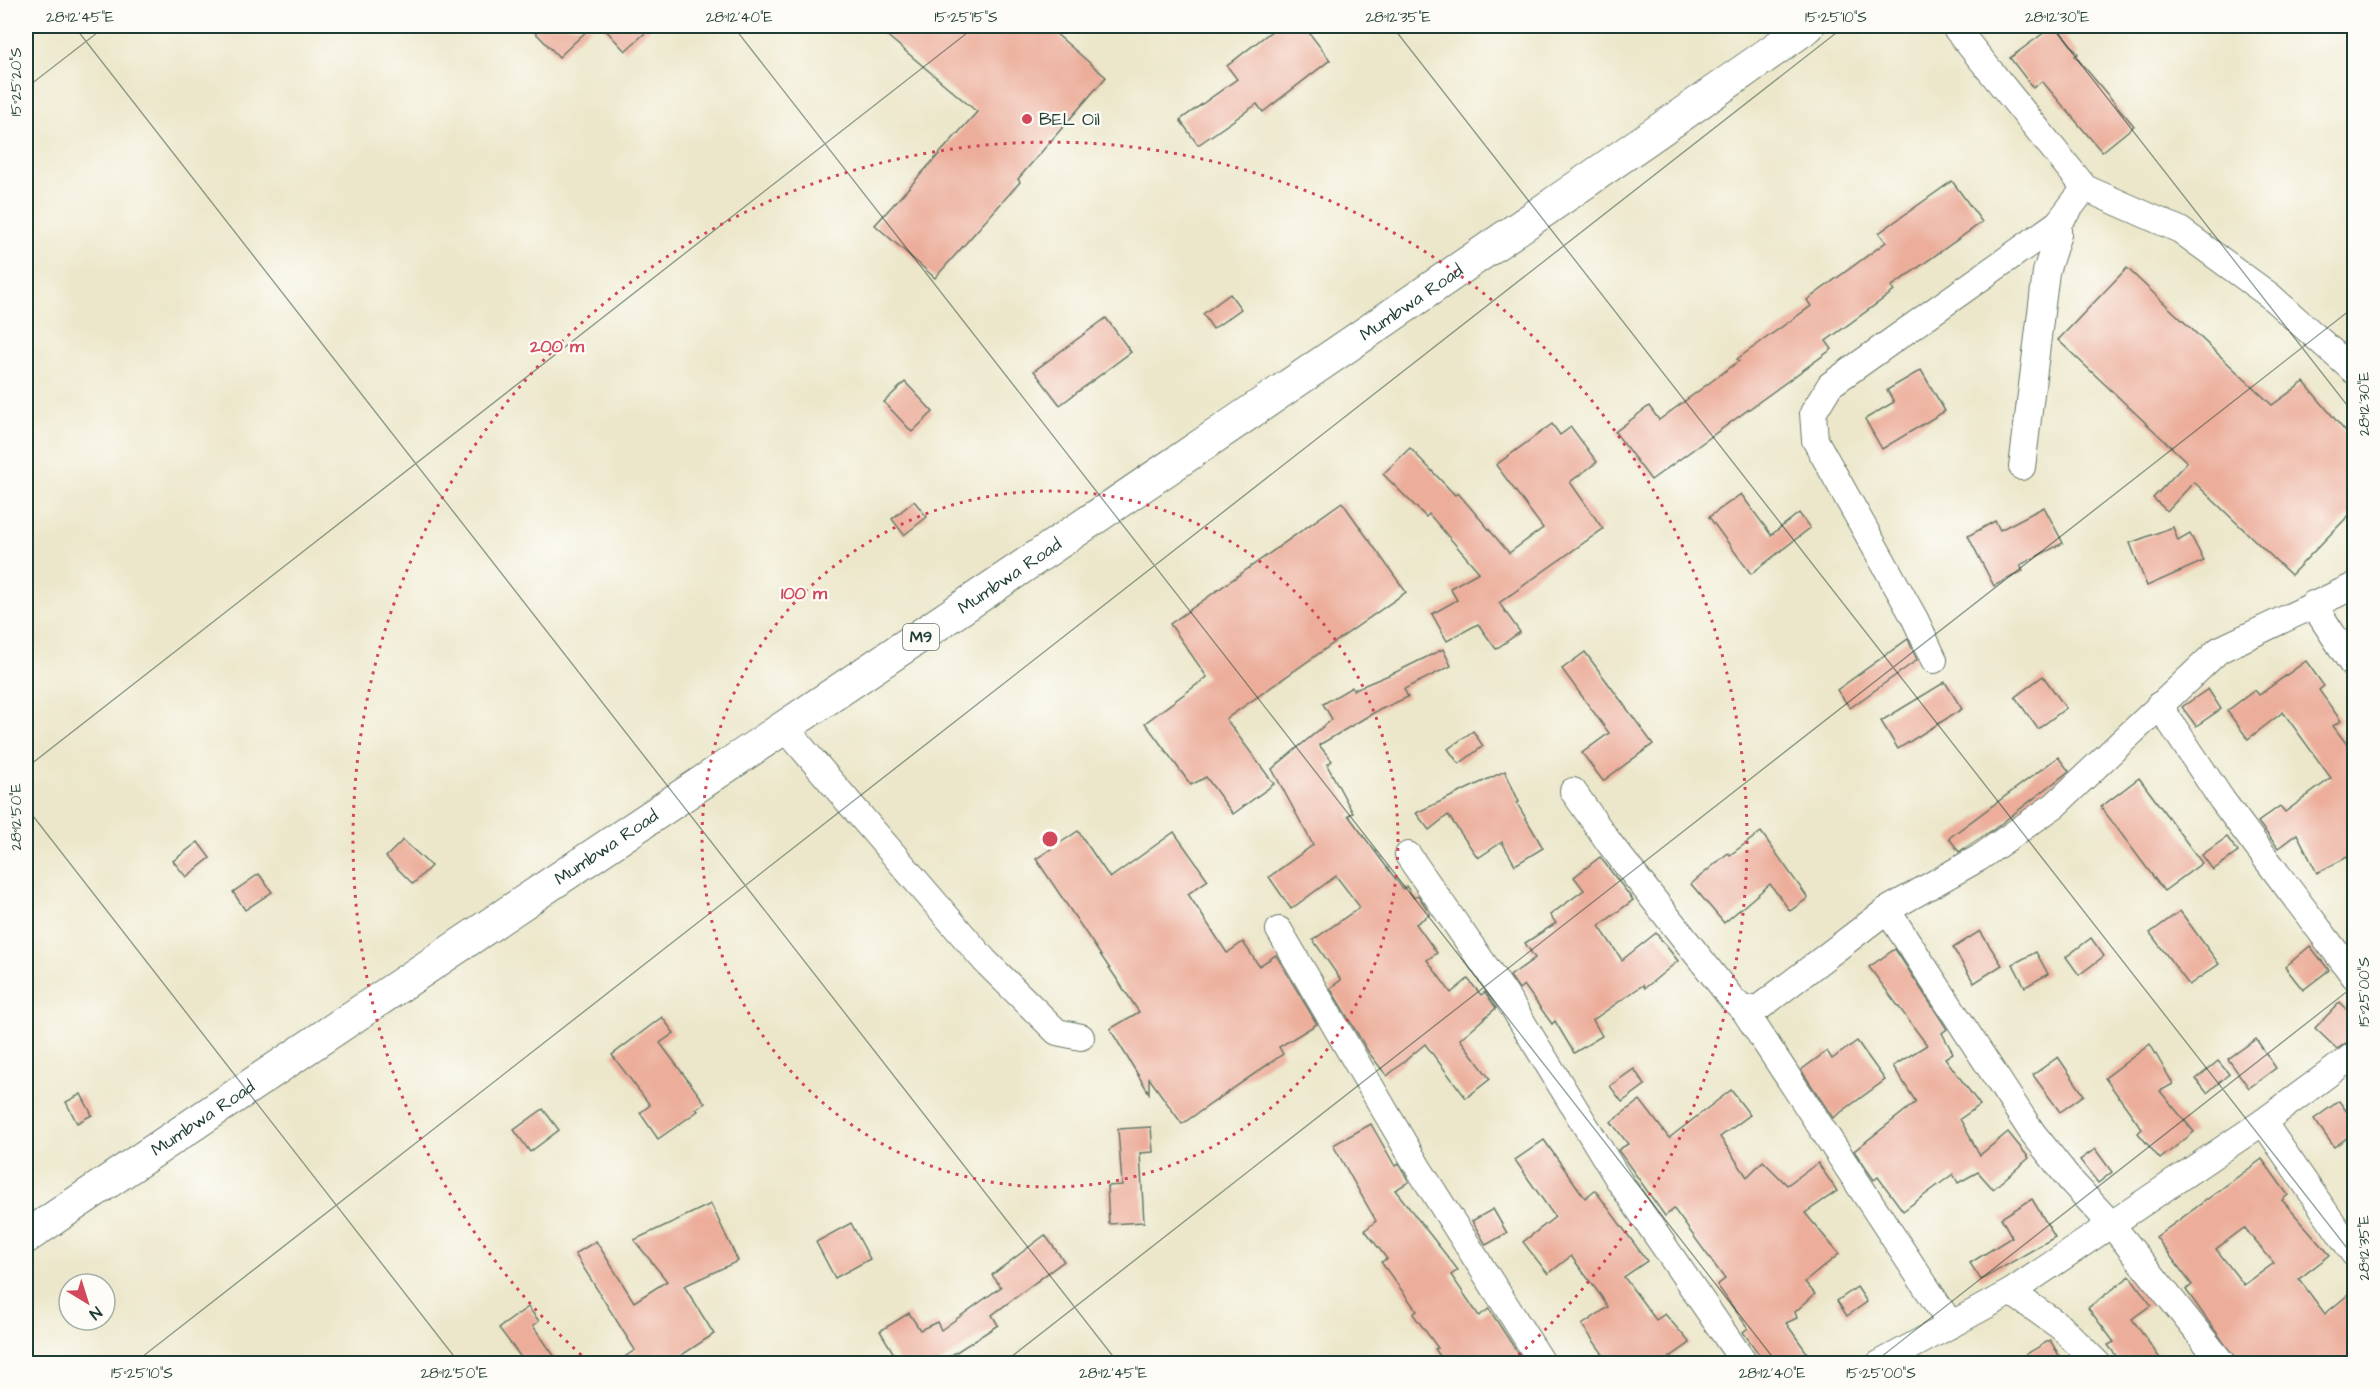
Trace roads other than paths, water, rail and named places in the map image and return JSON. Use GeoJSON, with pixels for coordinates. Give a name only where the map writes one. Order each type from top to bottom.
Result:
{"type":"FeatureCollection","features":[{"type":"Feature","properties":{"kind":"main road","name":"Mumbwa Road"},"geometry":{"type":"LineString","coordinates":[[26,1237],[785,728],[1613,163],[1808,26]]}},
{"type":"Feature","properties":{"kind":"street"},"geometry":{"type":"LineString","coordinates":[[1954,26],[2085,188],[2180,230],[2269,295],[2355,371]]}},
{"type":"Feature","properties":{"kind":"street"},"geometry":{"type":"LineString","coordinates":[[1934,660],[1915,619],[1815,440],[1813,413],[1830,386],[2058,224],[2085,188]]}},
{"type":"Feature","properties":{"kind":"street"},"geometry":{"type":"LineString","coordinates":[[2022,467],[2046,272],[2058,234],[2058,224]]}},
{"type":"Feature","properties":{"kind":"street"},"geometry":{"type":"LineString","coordinates":[[1744,1010],[1760,1007],[1887,910],[1979,858],[2055,805],[2112,754],[2159,705],[2219,650],[2355,586]]}},
{"type":"Feature","properties":{"kind":"street"},"geometry":{"type":"LineString","coordinates":[[2313,604],[2355,667]]}},
{"type":"Feature","properties":{"kind":"street"},"geometry":{"type":"LineString","coordinates":[[2159,705],[2228,809],[2355,976]]}},
{"type":"Feature","properties":{"kind":"street"},"geometry":{"type":"LineString","coordinates":[[785,728],[985,961],[1056,1032],[1081,1037]]}},
{"type":"Feature","properties":{"kind":"street"},"geometry":{"type":"LineString","coordinates":[[1573,791],[1632,871],[1732,999],[1744,1010],[1951,1325]]}},
{"type":"Feature","properties":{"kind":"street"},"geometry":{"type":"LineString","coordinates":[[1408,855],[1508,999],[1620,1182],[1745,1364]]}},
{"type":"Feature","properties":{"kind":"street"},"geometry":{"type":"LineString","coordinates":[[1887,910],[2032,1132],[2071,1181],[2111,1224],[2223,1364]]}},
{"type":"Feature","properties":{"kind":"street"},"geometry":{"type":"LineString","coordinates":[[1279,930],[1419,1169],[1543,1364]]}},
{"type":"Feature","properties":{"kind":"street"},"geometry":{"type":"LineString","coordinates":[[1879,1364],[1908,1357],[1951,1325],[2011,1292],[2264,1122],[2355,1054]]}},
{"type":"Feature","properties":{"kind":"street"},"geometry":{"type":"LineString","coordinates":[[2264,1122],[2355,1254]]}},
{"type":"Feature","properties":{"kind":"street"},"geometry":{"type":"LineString","coordinates":[[2011,1292],[2061,1327],[2098,1364]]}},
{"type":"Feature","properties":{"kind":"place","name":"BEL Oil"},"geometry":{"type":"Point","coordinates":[1027,119]}}]}
